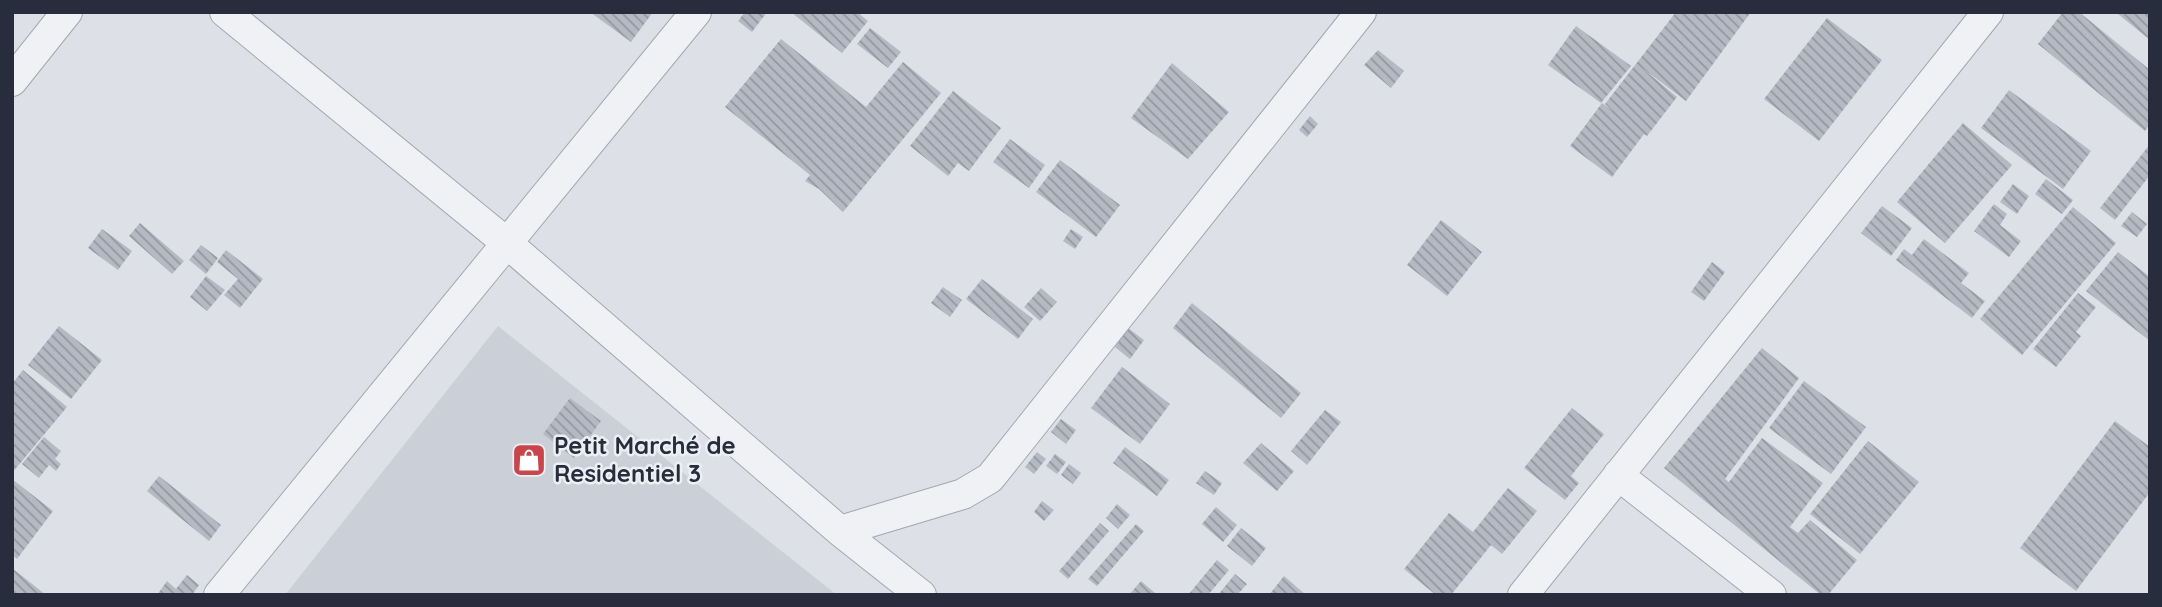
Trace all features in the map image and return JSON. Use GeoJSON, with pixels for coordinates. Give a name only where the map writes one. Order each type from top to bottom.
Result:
{"type":"FeatureCollection","features":[{"type":"Feature","properties":{"kind":"street"},"geometry":{"type":"LineString","coordinates":[[12,81],[67,12]]}},
{"type":"Feature","properties":{"kind":"street"},"geometry":{"type":"LineString","coordinates":[[225,12],[508,244],[840,531],[921,595]]}},
{"type":"Feature","properties":{"kind":"street"},"geometry":{"type":"LineString","coordinates":[[219,595],[696,12]]}},
{"type":"Feature","properties":{"kind":"street"},"geometry":{"type":"LineString","coordinates":[[840,531],[963,494],[990,478],[1361,12]]}},
{"type":"Feature","properties":{"kind":"street"},"geometry":{"type":"LineString","coordinates":[[1523,595],[1988,12]]}},
{"type":"Feature","properties":{"kind":"street"},"geometry":{"type":"LineString","coordinates":[[1618,475],[1771,595]]}},
{"type":"Feature","properties":{"kind":"shaded area","name":"Petit Marché de Residentiel 3"},"geometry":{"type":"Polygon","coordinates":[[[498,326],[837,595],[285,595],[498,326]]]}},
{"type":"Feature","properties":{"kind":"building"},"geometry":{"type":"Polygon","coordinates":[[[590,12],[653,12],[631,42],[590,12]]]}},
{"type":"Feature","properties":{"kind":"building"},"geometry":{"type":"Polygon","coordinates":[[[745,12],[767,12],[752,32],[738,21],[745,12]]]}},
{"type":"Feature","properties":{"kind":"building"},"geometry":{"type":"Polygon","coordinates":[[[791,12],[857,12],[868,21],[842,53],[791,12]]]}},
{"type":"Feature","properties":{"kind":"building"},"geometry":{"type":"Polygon","coordinates":[[[1676,12],[1751,12],[1686,101],[1642,68],[1677,97],[1647,136],[1644,134],[1612,177],[1570,146],[1602,103],[1613,111],[1605,104],[1676,12]]]}},
{"type":"Feature","properties":{"kind":"building"},"geometry":{"type":"Polygon","coordinates":[[[2063,12],[2079,12],[2150,70],[2150,124],[2145,131],[2038,44],[2063,12]]]}},
{"type":"Feature","properties":{"kind":"building"},"geometry":{"type":"Polygon","coordinates":[[[2150,12],[2150,40],[2118,14],[2150,12]]]}},
{"type":"Feature","properties":{"kind":"building"},"geometry":{"type":"Polygon","coordinates":[[[1827,18],[1882,60],[1819,141],[1764,99],[1827,18]]]}},
{"type":"Feature","properties":{"kind":"building"},"geometry":{"type":"Polygon","coordinates":[[[1576,26],[1631,66],[1601,103],[1548,65],[1576,26]]]}},
{"type":"Feature","properties":{"kind":"building"},"geometry":{"type":"Polygon","coordinates":[[[870,28],[901,52],[888,68],[857,44],[870,28]]]}},
{"type":"Feature","properties":{"kind":"building"},"geometry":{"type":"Polygon","coordinates":[[[781,39],[866,107],[903,62],[941,93],[843,212],[819,189],[805,181],[810,175],[725,107],[781,39]]]}},
{"type":"Feature","properties":{"kind":"building"},"geometry":{"type":"Polygon","coordinates":[[[1378,50],[1404,71],[1391,88],[1364,65],[1378,50]]]}},
{"type":"Feature","properties":{"kind":"building"},"geometry":{"type":"Polygon","coordinates":[[[1172,63],[1229,112],[1188,159],[1131,118],[1172,63]]]}},
{"type":"Feature","properties":{"kind":"building"},"geometry":{"type":"Polygon","coordinates":[[[2009,90],[2091,151],[2063,189],[1981,128],[2009,90]]]}},
{"type":"Feature","properties":{"kind":"building"},"geometry":{"type":"Polygon","coordinates":[[[953,91],[1001,128],[969,171],[958,163],[948,176],[910,146],[953,91]]]}},
{"type":"Feature","properties":{"kind":"building"},"geometry":{"type":"Polygon","coordinates":[[[1310,116],[1318,124],[1307,137],[1299,130],[1310,116]]]}},
{"type":"Feature","properties":{"kind":"building"},"geometry":{"type":"Polygon","coordinates":[[[1963,123],[2012,165],[1945,243],[1897,202],[1963,123]]]}},
{"type":"Feature","properties":{"kind":"building"},"geometry":{"type":"Polygon","coordinates":[[[1010,139],[1045,165],[1029,188],[993,162],[1010,139]]]}},
{"type":"Feature","properties":{"kind":"building"},"geometry":{"type":"Polygon","coordinates":[[[2150,144],[2150,175],[2115,220],[2100,208],[2150,144]]]}},
{"type":"Feature","properties":{"kind":"building"},"geometry":{"type":"Polygon","coordinates":[[[1060,160],[1120,205],[1096,237],[1036,192],[1060,160]]]}},
{"type":"Feature","properties":{"kind":"building"},"geometry":{"type":"Polygon","coordinates":[[[2046,179],[2073,200],[2062,214],[2035,194],[2046,179]]]}},
{"type":"Feature","properties":{"kind":"building"},"geometry":{"type":"Polygon","coordinates":[[[2013,184],[2029,196],[2017,214],[2000,202],[2013,184]]]}},
{"type":"Feature","properties":{"kind":"building"},"geometry":{"type":"Polygon","coordinates":[[[1994,204],[2007,214],[2000,225],[2021,241],[2009,257],[1974,231],[1994,204]]]}},
{"type":"Feature","properties":{"kind":"building"},"geometry":{"type":"Polygon","coordinates":[[[1882,206],[1912,228],[1891,256],[1861,233],[1882,206]]]}},
{"type":"Feature","properties":{"kind":"building"},"geometry":{"type":"Polygon","coordinates":[[[2073,207],[2116,243],[2022,355],[1980,319],[2073,207]]]}},
{"type":"Feature","properties":{"kind":"building"},"geometry":{"type":"Polygon","coordinates":[[[2132,212],[2147,224],[2137,237],[2121,226],[2132,212]]]}},
{"type":"Feature","properties":{"kind":"building"},"geometry":{"type":"Polygon","coordinates":[[[1441,220],[1482,252],[1447,296],[1407,265],[1441,220]]]}},
{"type":"Feature","properties":{"kind":"building"},"geometry":{"type":"Polygon","coordinates":[[[140,223],[184,261],[172,274],[129,236],[140,223]]]}},
{"type":"Feature","properties":{"kind":"building"},"geometry":{"type":"Polygon","coordinates":[[[102,229],[132,251],[118,270],[88,248],[102,229]]]}},
{"type":"Feature","properties":{"kind":"building"},"geometry":{"type":"Polygon","coordinates":[[[1071,229],[1083,237],[1075,249],[1063,241],[1071,229]]]}},
{"type":"Feature","properties":{"kind":"building"},"geometry":{"type":"Polygon","coordinates":[[[1924,239],[1969,273],[1961,283],[1985,301],[1972,318],[1896,260],[1904,249],[1912,255],[1924,239]]]}},
{"type":"Feature","properties":{"kind":"building"},"geometry":{"type":"Polygon","coordinates":[[[201,245],[218,258],[206,274],[189,260],[201,245]]]}},
{"type":"Feature","properties":{"kind":"building"},"geometry":{"type":"Polygon","coordinates":[[[226,250],[263,279],[240,308],[224,295],[238,279],[217,262],[226,250]]]}},
{"type":"Feature","properties":{"kind":"building"},"geometry":{"type":"Polygon","coordinates":[[[2118,252],[2150,277],[2150,341],[2086,291],[2118,252]]]}},
{"type":"Feature","properties":{"kind":"building"},"geometry":{"type":"Polygon","coordinates":[[[1712,262],[1725,272],[1704,301],[1691,292],[1712,262]]]}},
{"type":"Feature","properties":{"kind":"building"},"geometry":{"type":"Polygon","coordinates":[[[206,276],[225,290],[207,311],[190,297],[206,276]]]}},
{"type":"Feature","properties":{"kind":"building"},"geometry":{"type":"Polygon","coordinates":[[[982,279],[1033,319],[1018,339],[966,299],[982,279]]]}},
{"type":"Feature","properties":{"kind":"building"},"geometry":{"type":"Polygon","coordinates":[[[943,287],[962,300],[950,317],[931,303],[943,287]]]}},
{"type":"Feature","properties":{"kind":"building"},"geometry":{"type":"Polygon","coordinates":[[[1041,288],[1057,302],[1040,321],[1024,307],[1041,288]]]}},
{"type":"Feature","properties":{"kind":"building"},"geometry":{"type":"Polygon","coordinates":[[[2078,293],[2096,307],[2076,332],[2081,336],[2056,367],[2033,349],[2078,293]]]}},
{"type":"Feature","properties":{"kind":"building"},"geometry":{"type":"Polygon","coordinates":[[[1192,303],[1301,393],[1281,418],[1173,328],[1192,303]]]}},
{"type":"Feature","properties":{"kind":"building"},"geometry":{"type":"Polygon","coordinates":[[[59,326],[102,360],[71,399],[28,365],[59,326]]]}},
{"type":"Feature","properties":{"kind":"building"},"geometry":{"type":"Polygon","coordinates":[[[1128,328],[1144,340],[1130,359],[1115,347],[1128,328]]]}},
{"type":"Feature","properties":{"kind":"building"},"geometry":{"type":"Polygon","coordinates":[[[1762,348],[1799,378],[1725,479],[1729,482],[1762,438],[1823,483],[1790,527],[1798,533],[1810,520],[1857,560],[1828,595],[1821,595],[1664,468],[1762,348]]]}},
{"type":"Feature","properties":{"kind":"building"},"geometry":{"type":"Polygon","coordinates":[[[1122,367],[1170,404],[1140,444],[1091,408],[1122,367]]]}},
{"type":"Feature","properties":{"kind":"building"},"geometry":{"type":"Polygon","coordinates":[[[23,370],[67,407],[12,473],[12,384],[23,370]]]}},
{"type":"Feature","properties":{"kind":"building"},"geometry":{"type":"Polygon","coordinates":[[[1804,381],[1866,427],[1831,474],[1769,428],[1804,381]]]}},
{"type":"Feature","properties":{"kind":"building"},"geometry":{"type":"Polygon","coordinates":[[[570,398],[601,421],[574,458],[543,434],[570,398]]]}},
{"type":"Feature","properties":{"kind":"building"},"geometry":{"type":"Polygon","coordinates":[[[1572,408],[1604,434],[1571,476],[1579,483],[1565,500],[1524,468],[1572,408]]]}},
{"type":"Feature","properties":{"kind":"building"},"geometry":{"type":"Polygon","coordinates":[[[1325,410],[1341,422],[1307,465],[1291,451],[1325,410]]]}},
{"type":"Feature","properties":{"kind":"building"},"geometry":{"type":"Polygon","coordinates":[[[1061,419],[1076,430],[1066,444],[1051,432],[1061,419]]]}},
{"type":"Feature","properties":{"kind":"building"},"geometry":{"type":"Polygon","coordinates":[[[2115,421],[2150,447],[2150,492],[2076,591],[2020,548],[2115,421]]]}},
{"type":"Feature","properties":{"kind":"building"},"geometry":{"type":"Polygon","coordinates":[[[44,437],[61,451],[55,459],[61,464],[56,471],[49,465],[39,478],[22,464],[44,437]]]}},
{"type":"Feature","properties":{"kind":"building"},"geometry":{"type":"Polygon","coordinates":[[[1868,441],[1919,482],[1860,554],[1810,514],[1868,441]]]}},
{"type":"Feature","properties":{"kind":"building"},"geometry":{"type":"Polygon","coordinates":[[[1261,443],[1294,471],[1277,491],[1243,463],[1261,443]]]}},
{"type":"Feature","properties":{"kind":"building"},"geometry":{"type":"Polygon","coordinates":[[[1125,447],[1169,480],[1157,496],[1113,463],[1125,447]]]}},
{"type":"Feature","properties":{"kind":"building"},"geometry":{"type":"Polygon","coordinates":[[[1037,452],[1046,459],[1034,474],[1025,467],[1037,452]]]}},
{"type":"Feature","properties":{"kind":"building"},"geometry":{"type":"Polygon","coordinates":[[[1055,454],[1066,462],[1057,474],[1046,466],[1055,454]]]}},
{"type":"Feature","properties":{"kind":"building"},"geometry":{"type":"Polygon","coordinates":[[[1069,464],[1081,473],[1073,484],[1061,475],[1069,464]]]}},
{"type":"Feature","properties":{"kind":"building"},"geometry":{"type":"Polygon","coordinates":[[[1205,471],[1222,483],[1214,495],[1196,483],[1205,471]]]}},
{"type":"Feature","properties":{"kind":"building"},"geometry":{"type":"Polygon","coordinates":[[[159,476],[221,525],[209,541],[147,491],[159,476]]]}},
{"type":"Feature","properties":{"kind":"building"},"geometry":{"type":"Polygon","coordinates":[[[12,479],[53,511],[17,559],[12,555],[12,479]]]}},
{"type":"Feature","properties":{"kind":"building"},"geometry":{"type":"Polygon","coordinates":[[[1508,488],[1537,511],[1502,554],[1491,545],[1451,595],[1436,595],[1404,569],[1449,513],[1473,532],[1508,488]]]}},
{"type":"Feature","properties":{"kind":"building"},"geometry":{"type":"Polygon","coordinates":[[[1042,501],[1054,510],[1044,521],[1034,512],[1042,501]]]}},
{"type":"Feature","properties":{"kind":"building"},"geometry":{"type":"Polygon","coordinates":[[[1117,504],[1130,515],[1118,529],[1106,518],[1117,504]]]}},
{"type":"Feature","properties":{"kind":"building"},"geometry":{"type":"Polygon","coordinates":[[[1216,507],[1237,525],[1223,542],[1202,524],[1216,507]]]}},
{"type":"Feature","properties":{"kind":"building"},"geometry":{"type":"Polygon","coordinates":[[[1100,523],[1109,531],[1068,579],[1059,571],[1100,523]]]}},
{"type":"Feature","properties":{"kind":"building"},"geometry":{"type":"Polygon","coordinates":[[[1136,524],[1144,531],[1097,586],[1088,579],[1136,524]]]}},
{"type":"Feature","properties":{"kind":"building"},"geometry":{"type":"Polygon","coordinates":[[[1241,528],[1266,548],[1252,566],[1227,546],[1241,528]]]}},
{"type":"Feature","properties":{"kind":"building"},"geometry":{"type":"Polygon","coordinates":[[[1217,560],[1229,570],[1208,595],[1188,595],[1217,560]]]}},
{"type":"Feature","properties":{"kind":"building"},"geometry":{"type":"Polygon","coordinates":[[[12,568],[46,595],[12,595],[12,568]]]}},
{"type":"Feature","properties":{"kind":"building"},"geometry":{"type":"Polygon","coordinates":[[[1235,574],[1247,584],[1237,595],[1218,595],[1235,574]]]}},
{"type":"Feature","properties":{"kind":"building"},"geometry":{"type":"Polygon","coordinates":[[[187,575],[199,585],[192,595],[157,595],[167,581],[176,589],[187,575]]]}},
{"type":"Feature","properties":{"kind":"building"},"geometry":{"type":"Polygon","coordinates":[[[1284,576],[1306,595],[1269,595],[1284,576]]]}},
{"type":"Feature","properties":{"kind":"building"},"geometry":{"type":"Polygon","coordinates":[[[1141,581],[1155,593],[1154,595],[1129,595],[1141,581]]]}},
{"type":"Feature","properties":{"kind":"place","name":"Petit Marché de Residentiel 3"},"geometry":{"type":"Point","coordinates":[529,460]}}]}
